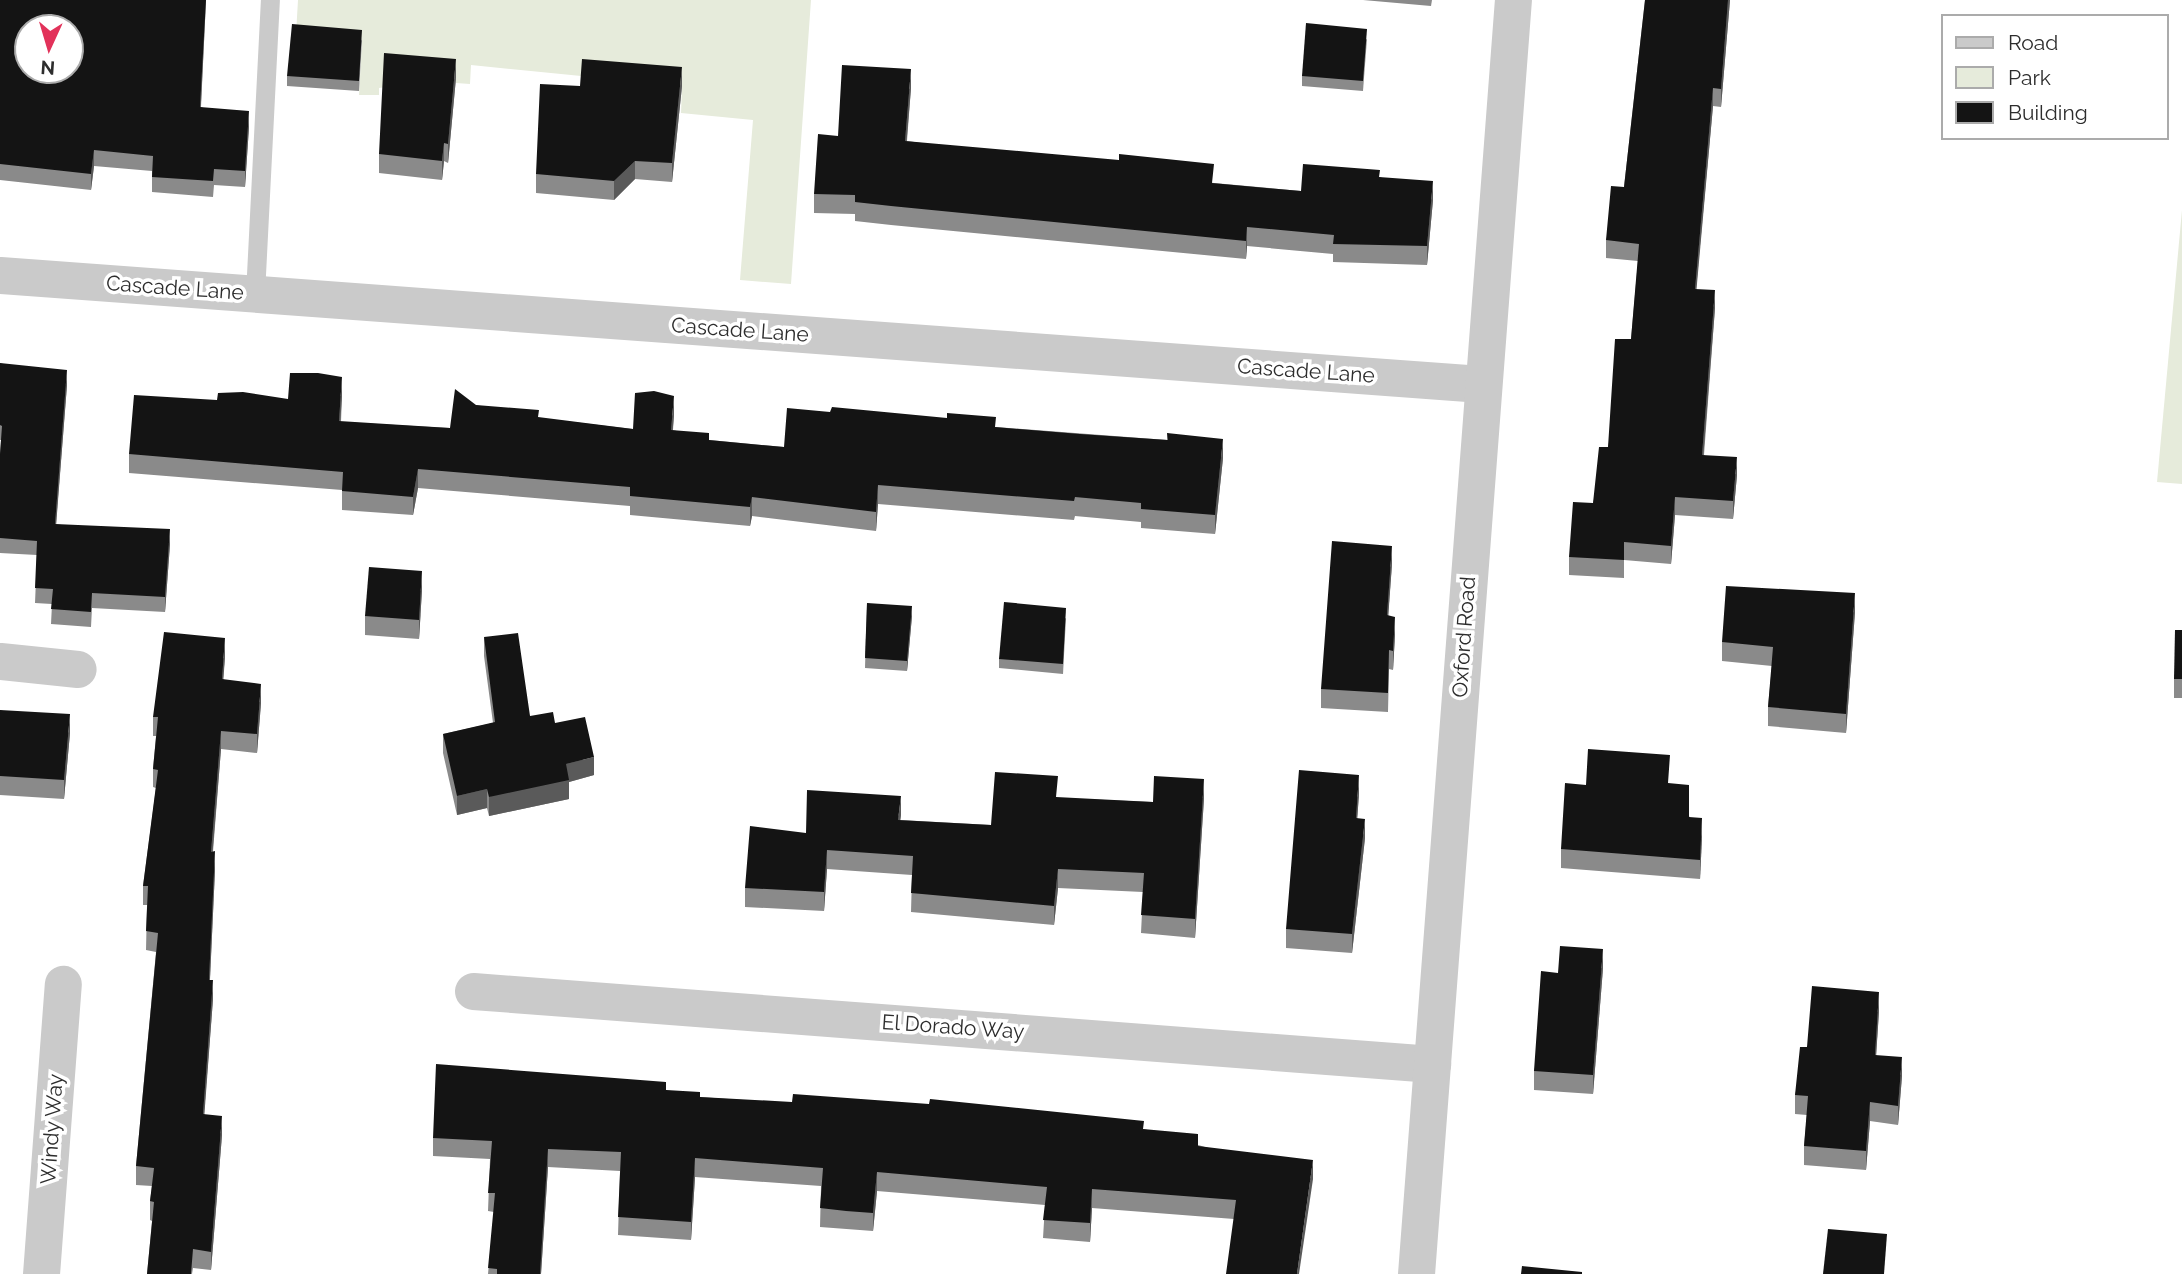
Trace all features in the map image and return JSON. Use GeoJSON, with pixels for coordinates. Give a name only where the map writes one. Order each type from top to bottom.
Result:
{"type":"FeatureCollection","features":[{"type":"Feature","properties":{"kind":"street","name":"Oxford Road"},"geometry":{"type":"LineString","coordinates":[[1416,1274],[1481,384],[1513,0]]}},
{"type":"Feature","properties":{"kind":"street","name":"Cascade Lane"},"geometry":{"type":"LineString","coordinates":[[0,275],[1481,384]]}},
{"type":"Feature","properties":{"kind":"street"},"geometry":{"type":"LineString","coordinates":[[0,662],[78,669]]}},
{"type":"Feature","properties":{"kind":"street","name":"Windy Way"},"geometry":{"type":"LineString","coordinates":[[41,1274],[63,984]]}},
{"type":"Feature","properties":{"kind":"street","name":"El Dorado Way"},"geometry":{"type":"LineString","coordinates":[[473,991],[1433,1063]]}},
{"type":"Feature","properties":{"kind":"lane"},"geometry":{"type":"LineString","coordinates":[[254,294],[270,0]]}},
{"type":"Feature","properties":{"kind":"green space"},"geometry":{"type":"Polygon","coordinates":[[[298,0],[811,0],[791,284],[740,280],[753,120],[681,113],[682,86],[471,65],[470,84],[456,83],[456,78],[379,88],[379,95],[359,95],[362,40],[296,34],[298,0]]]}},
{"type":"Feature","properties":{"kind":"green space"},"geometry":{"type":"Polygon","coordinates":[[[2182,210],[2182,484],[2157,482],[2182,210]]]}},
{"type":"Feature","properties":{"kind":"building"},"geometry":{"type":"Polygon","coordinates":[[[0,0],[206,0],[200,107],[249,111],[245,171],[214,169],[213,181],[152,177],[153,156],[94,150],[91,174],[0,164],[0,0]]]}},
{"type":"Feature","properties":{"kind":"building"},"geometry":{"type":"Polygon","coordinates":[[[1645,0],[1728,0],[1721,89],[1713,88],[1695,289],[1715,290],[1702,455],[1737,457],[1733,501],[1675,497],[1671,546],[1624,542],[1624,560],[1569,557],[1573,502],[1593,503],[1599,447],[1608,447],[1615,339],[1631,339],[1639,244],[1606,240],[1611,186],[1624,187],[1645,0]]]}},
{"type":"Feature","properties":{"kind":"building"},"geometry":{"type":"Polygon","coordinates":[[[1306,23],[1367,29],[1363,81],[1302,76],[1306,23]]]}},
{"type":"Feature","properties":{"kind":"building"},"geometry":{"type":"Polygon","coordinates":[[[292,24],[362,30],[359,81],[287,76],[292,24]]]}},
{"type":"Feature","properties":{"kind":"building"},"geometry":{"type":"Polygon","coordinates":[[[384,53],[456,59],[448,144],[444,143],[442,161],[379,154],[384,53]]]}},
{"type":"Feature","properties":{"kind":"building"},"geometry":{"type":"Polygon","coordinates":[[[582,59],[682,67],[672,163],[635,161],[614,181],[536,174],[540,84],[580,86],[582,59]]]}},
{"type":"Feature","properties":{"kind":"building"},"geometry":{"type":"Polygon","coordinates":[[[842,65],[911,69],[905,141],[1119,160],[1119,154],[1214,164],[1212,183],[1301,191],[1303,164],[1380,170],[1379,177],[1433,181],[1427,246],[1333,244],[1334,235],[1247,227],[1246,241],[891,206],[855,202],[855,195],[814,194],[818,134],[838,136],[842,65]]]}},
{"type":"Feature","properties":{"kind":"building"},"geometry":{"type":"Polygon","coordinates":[[[0,363],[67,370],[55,524],[170,529],[165,597],[92,593],[91,612],[51,609],[53,589],[35,588],[37,541],[0,538],[0,363]]]}},
{"type":"Feature","properties":{"kind":"building"},"geometry":{"type":"Polygon","coordinates":[[[290,373],[318,373],[342,377],[339,421],[450,428],[455,389],[476,405],[539,410],[538,417],[633,429],[635,393],[654,391],[674,396],[671,430],[709,433],[709,440],[784,447],[787,408],[830,412],[832,407],[947,418],[947,413],[996,417],[995,427],[1080,434],[1168,440],[1167,433],[1223,439],[1215,515],[1141,509],[1141,503],[1075,497],[1074,501],[878,485],[876,512],[752,497],[750,507],[630,496],[630,487],[418,469],[413,497],[342,491],[343,472],[129,454],[134,395],[217,400],[218,393],[243,392],[288,399],[290,373]]]}},
{"type":"Feature","properties":{"kind":"building"},"geometry":{"type":"Polygon","coordinates":[[[1332,541],[1392,546],[1387,615],[1395,617],[1393,651],[1389,650],[1388,693],[1321,689],[1332,541]]]}},
{"type":"Feature","properties":{"kind":"building"},"geometry":{"type":"Polygon","coordinates":[[[369,567],[422,571],[419,620],[365,616],[369,567]]]}},
{"type":"Feature","properties":{"kind":"building"},"geometry":{"type":"Polygon","coordinates":[[[1726,586],[1855,593],[1846,714],[1768,707],[1773,647],[1722,642],[1726,586]]]}},
{"type":"Feature","properties":{"kind":"building"},"geometry":{"type":"Polygon","coordinates":[[[1004,602],[1066,608],[1063,664],[999,659],[1004,602]]]}},
{"type":"Feature","properties":{"kind":"building"},"geometry":{"type":"Polygon","coordinates":[[[867,603],[912,606],[907,661],[865,658],[867,603]]]}},
{"type":"Feature","properties":{"kind":"building"},"geometry":{"type":"Polygon","coordinates":[[[2175,630],[2182,630],[2182,679],[2174,679],[2175,630]]]}},
{"type":"Feature","properties":{"kind":"building"},"geometry":{"type":"Polygon","coordinates":[[[164,632],[225,638],[222,679],[261,684],[257,734],[221,731],[211,852],[215,851],[209,980],[213,980],[203,1114],[222,1116],[211,1252],[193,1249],[191,1274],[147,1274],[154,1202],[150,1201],[154,1168],[136,1166],[158,933],[146,931],[148,886],[143,886],[158,770],[153,769],[158,717],[153,717],[164,632]]]}},
{"type":"Feature","properties":{"kind":"building"},"geometry":{"type":"Polygon","coordinates":[[[518,633],[530,716],[553,712],[555,723],[585,717],[594,757],[566,764],[569,780],[489,797],[487,789],[457,796],[443,734],[495,722],[484,637],[518,633]]]}},
{"type":"Feature","properties":{"kind":"building"},"geometry":{"type":"Polygon","coordinates":[[[0,710],[70,714],[64,780],[0,776],[0,710]]]}},
{"type":"Feature","properties":{"kind":"building"},"geometry":{"type":"Polygon","coordinates":[[[1588,749],[1670,755],[1668,783],[1689,785],[1689,817],[1702,818],[1700,860],[1561,849],[1565,783],[1586,785],[1588,749]]]}},
{"type":"Feature","properties":{"kind":"building"},"geometry":{"type":"Polygon","coordinates":[[[1299,770],[1359,775],[1356,818],[1365,819],[1352,934],[1286,929],[1299,770]]]}},
{"type":"Feature","properties":{"kind":"building"},"geometry":{"type":"Polygon","coordinates":[[[995,772],[1058,776],[1056,797],[1153,802],[1154,776],[1204,779],[1195,919],[1141,915],[1144,873],[1058,869],[1054,906],[911,893],[913,856],[827,850],[824,892],[745,888],[750,826],[806,833],[807,790],[901,796],[898,820],[991,825],[995,772]]]}},
{"type":"Feature","properties":{"kind":"building"},"geometry":{"type":"Polygon","coordinates":[[[1560,946],[1603,949],[1593,1075],[1534,1071],[1541,971],[1558,973],[1560,946]]]}},
{"type":"Feature","properties":{"kind":"building"},"geometry":{"type":"Polygon","coordinates":[[[1812,986],[1879,992],[1875,1055],[1902,1057],[1898,1106],[1870,1102],[1866,1151],[1804,1146],[1808,1096],[1795,1095],[1800,1047],[1807,1047],[1812,986]]]}},
{"type":"Feature","properties":{"kind":"building"},"geometry":{"type":"Polygon","coordinates":[[[436,1064],[666,1082],[666,1090],[700,1092],[700,1097],[792,1102],[793,1094],[929,1104],[930,1099],[1144,1121],[1143,1129],[1198,1134],[1198,1146],[1313,1160],[1297,1274],[1226,1274],[1236,1200],[1092,1189],[1090,1223],[1043,1220],[1047,1187],[877,1172],[873,1213],[846,1211],[820,1208],[823,1168],[695,1158],[691,1222],[618,1217],[621,1152],[548,1149],[540,1274],[497,1274],[497,1269],[488,1268],[495,1193],[488,1193],[492,1141],[433,1138],[436,1064]]]}},
{"type":"Feature","properties":{"kind":"building"},"geometry":{"type":"Polygon","coordinates":[[[1828,1229],[1887,1234],[1884,1274],[1823,1274],[1828,1229]]]}},
{"type":"Feature","properties":{"kind":"building"},"geometry":{"type":"Polygon","coordinates":[[[1522,1266],[1582,1272],[1582,1274],[1521,1274],[1522,1266]]]}}]}
